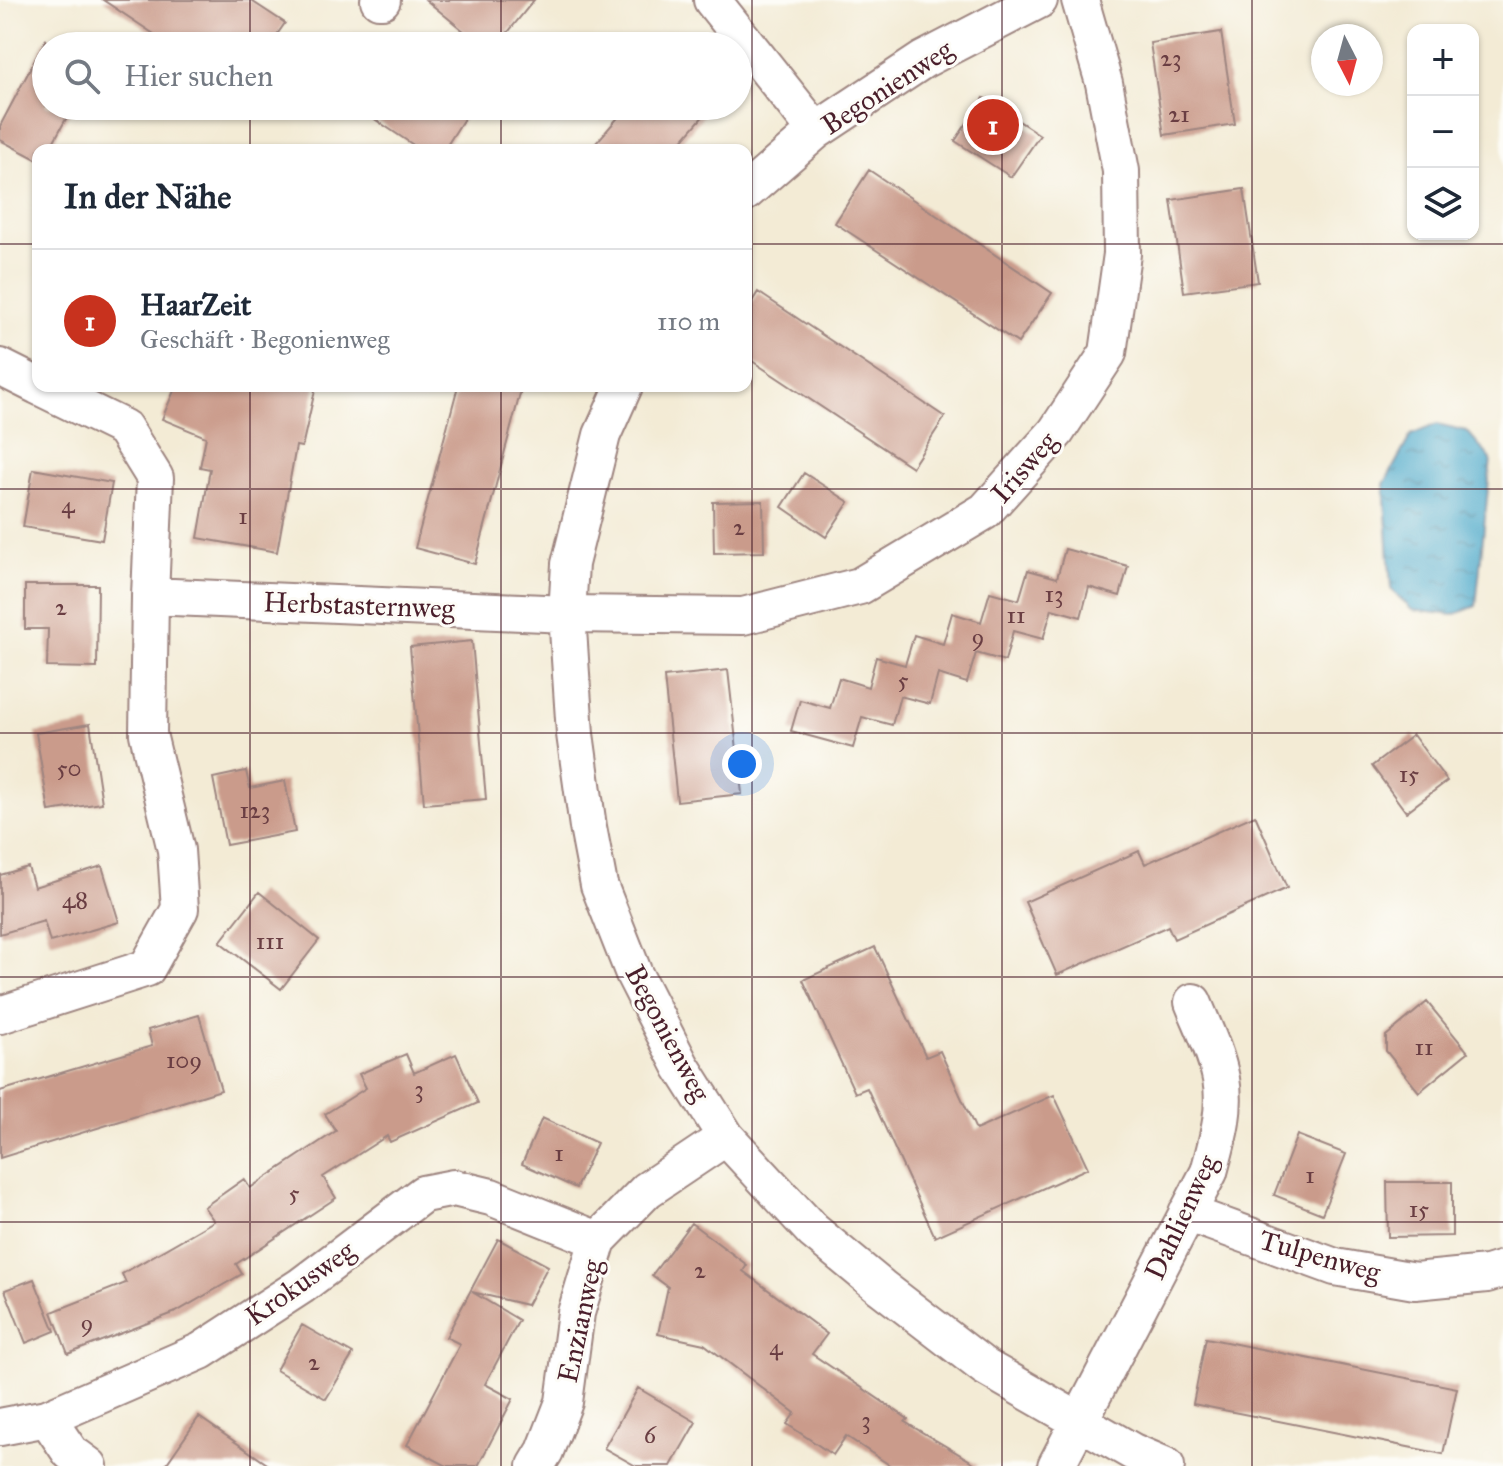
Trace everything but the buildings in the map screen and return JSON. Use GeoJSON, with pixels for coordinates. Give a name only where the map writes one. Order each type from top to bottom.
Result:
{"type":"FeatureCollection","features":[{"type":"Feature","properties":{"kind":"street"},"geometry":{"type":"LineString","coordinates":[[712,0],[737,32]]}},
{"type":"Feature","properties":{"kind":"street","name":"Begonienweg"},"geometry":{"type":"LineString","coordinates":[[752,187],[816,131],[923,60],[1039,0]]}},
{"type":"Feature","properties":{"kind":"street","name":"Irisweg"},"geometry":{"type":"LineString","coordinates":[[567,614],[743,616],[860,586],[985,511],[1056,432],[1108,353],[1122,254],[1121,171],[1104,83],[1080,0]]}},
{"type":"Feature","properties":{"kind":"street"},"geometry":{"type":"LineString","coordinates":[[752,50],[816,131]]}},
{"type":"Feature","properties":{"kind":"street"},"geometry":{"type":"LineString","coordinates":[[0,367],[32,383]]}},
{"type":"Feature","properties":{"kind":"street"},"geometry":{"type":"LineString","coordinates":[[0,1015],[147,968],[180,909],[176,850],[148,734],[155,478],[124,428],[50,392]]}},
{"type":"Feature","properties":{"kind":"street","name":"Begonienweg"},"geometry":{"type":"LineString","coordinates":[[621,392],[602,435],[570,564],[567,614],[575,734],[588,827],[599,885],[634,974],[681,1066],[726,1137],[813,1231],[985,1367],[1133,1452],[1166,1466]]}},
{"type":"Feature","properties":{"kind":"street","name":"Herbstasternweg"},"geometry":{"type":"LineString","coordinates":[[150,596],[567,614]]}},
{"type":"Feature","properties":{"kind":"street","name":"Dahlienweg"},"geometry":{"type":"LineString","coordinates":[[1056,1466],[1209,1172],[1223,1108],[1222,1082],[1217,1061],[1193,1002]]}},
{"type":"Feature","properties":{"kind":"street","name":"Enzianweg"},"geometry":{"type":"LineString","coordinates":[[536,1466],[564,1402],[576,1313],[598,1240],[647,1190],[726,1137]]}},
{"type":"Feature","properties":{"kind":"street","name":"Krokusweg"},"geometry":{"type":"LineString","coordinates":[[0,1427],[47,1418],[201,1351],[301,1286],[423,1194],[454,1188],[491,1197],[598,1240]]}},
{"type":"Feature","properties":{"kind":"street","name":"Tulpenweg"},"geometry":{"type":"LineString","coordinates":[[1187,1213],[1335,1267],[1415,1281],[1487,1274],[1503,1269]]}},
{"type":"Feature","properties":{"kind":"street"},"geometry":{"type":"LineString","coordinates":[[47,1418],[70,1452],[89,1466]]}},
{"type":"Feature","properties":{"kind":"water"},"geometry":{"type":"Polygon","coordinates":[[[1437,424],[1467,431],[1491,459],[1476,606],[1453,615],[1412,610],[1391,589],[1384,484],[1411,435],[1437,424]]]}},
{"type":"Feature","properties":{"kind":"place","name":"HaarZeit"},"geometry":{"type":"Point","coordinates":[993,125]}}]}
